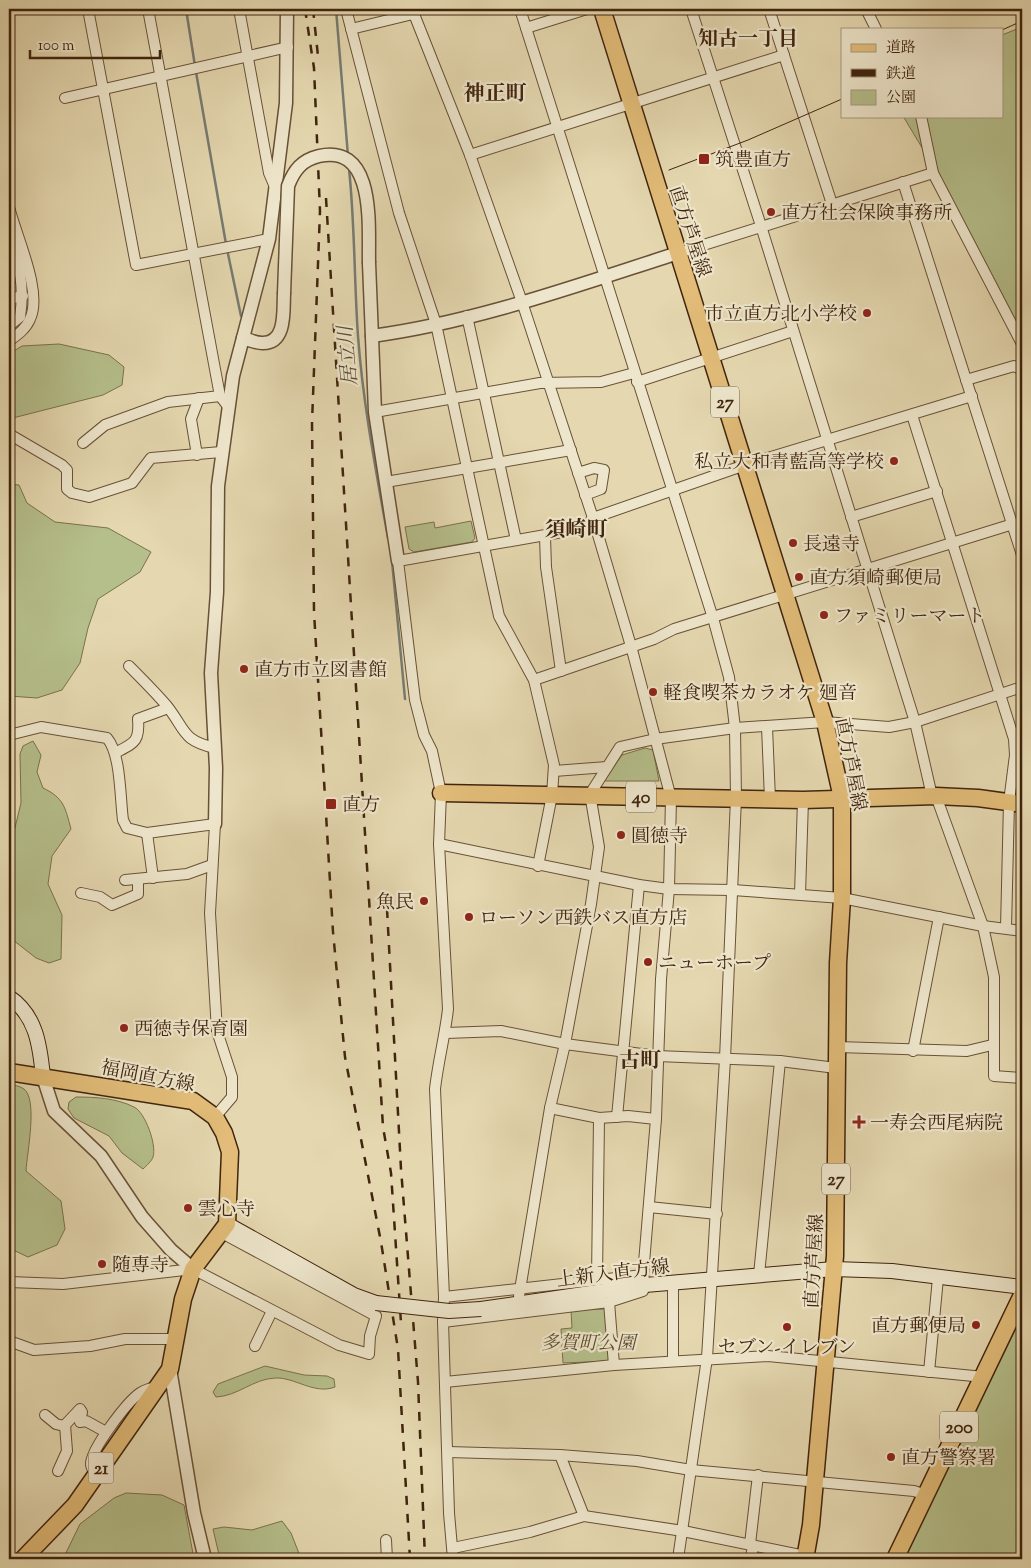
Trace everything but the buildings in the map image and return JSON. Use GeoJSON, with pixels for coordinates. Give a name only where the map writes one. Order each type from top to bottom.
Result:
{"type":"FeatureCollection","features":[{"type":"Feature","properties":{"kind":"main road","name":"直方芦屋線"},"geometry":{"type":"LineString","coordinates":[[602,9],[825,722],[842,798],[842,898],[836,1068],[834,1268],[827,1363],[805,1558]]}},
{"type":"Feature","properties":{"kind":"main road","name":"40"},"geometry":{"type":"LineString","coordinates":[[441,793],[590,794],[671,798],[803,800],[934,796],[1016,803]]}},
{"type":"Feature","properties":{"kind":"main road"},"geometry":{"type":"LineString","coordinates":[[9,997],[21,1004],[34,1024],[43,1076]]}},
{"type":"Feature","properties":{"kind":"main road","name":"福岡直方線"},"geometry":{"type":"LineString","coordinates":[[9,1072],[193,1100],[215,1117],[224,1133],[230,1152],[225,1228]]}},
{"type":"Feature","properties":{"kind":"main road","name":"上新入直方線"},"geometry":{"type":"LineString","coordinates":[[225,1228],[354,1295],[376,1303],[449,1311],[481,1309],[644,1280],[673,1283],[834,1268],[892,1271],[1022,1287]]}},
{"type":"Feature","properties":{"kind":"main road","name":"21"},"geometry":{"type":"LineString","coordinates":[[23,1559],[75,1504],[170,1369],[175,1339],[192,1269],[225,1228]]}},
{"type":"Feature","properties":{"kind":"main road","name":"200"},"geometry":{"type":"LineString","coordinates":[[895,1559],[1022,1295]]}},
{"type":"Feature","properties":{"kind":"street"},"geometry":{"type":"LineString","coordinates":[[88,9],[136,265],[269,239]]}},
{"type":"Feature","properties":{"kind":"street"},"geometry":{"type":"LineString","coordinates":[[148,9],[192,254],[223,401],[218,486],[217,592],[211,673],[215,748],[215,824],[210,913],[217,1031],[232,1077],[232,1097],[215,1117]]}},
{"type":"Feature","properties":{"kind":"street"},"geometry":{"type":"LineString","coordinates":[[239,9],[269,172],[276,188]]}},
{"type":"Feature","properties":{"kind":"street"},"geometry":{"type":"LineString","coordinates":[[223,401],[243,338],[269,239],[286,104],[288,47],[286,9]]}},
{"type":"Feature","properties":{"kind":"street"},"geometry":{"type":"LineString","coordinates":[[346,9],[399,213],[436,324],[499,616],[534,680],[554,765],[552,795],[538,866]]}},
{"type":"Feature","properties":{"kind":"street"},"geometry":{"type":"LineString","coordinates":[[520,9],[671,490],[714,618],[729,677],[736,728],[733,890],[713,1279],[707,1358],[678,1559]]}},
{"type":"Feature","properties":{"kind":"street"},"geometry":{"type":"LineString","coordinates":[[526,28],[588,9]]}},
{"type":"Feature","properties":{"kind":"street"},"geometry":{"type":"LineString","coordinates":[[690,9],[828,440],[915,722],[934,796],[983,926],[994,977],[992,1044],[994,1076],[1022,1078]]}},
{"type":"Feature","properties":{"kind":"street"},"geometry":{"type":"LineString","coordinates":[[769,9],[832,204]]}},
{"type":"Feature","properties":{"kind":"street"},"geometry":{"type":"LineString","coordinates":[[866,9],[876,28]]}},
{"type":"Feature","properties":{"kind":"street"},"geometry":{"type":"LineString","coordinates":[[351,29],[412,11],[470,155],[522,302],[586,495],[631,646],[671,798],[669,889],[657,1056],[656,1119],[643,1291],[609,1302],[443,1322]]}},
{"type":"Feature","properties":{"kind":"street"},"geometry":{"type":"LineString","coordinates":[[65,98],[288,47]]}},
{"type":"Feature","properties":{"kind":"street"},"geometry":{"type":"LineString","coordinates":[[470,155],[784,55]]}},
{"type":"Feature","properties":{"kind":"street"},"geometry":{"type":"LineString","coordinates":[[921,118],[933,173],[1022,344]]}},
{"type":"Feature","properties":{"kind":"street"},"geometry":{"type":"LineString","coordinates":[[243,338],[263,343],[272,341],[278,336],[283,324],[288,186],[292,174],[310,159],[323,156],[339,157],[354,164],[363,177],[367,197],[375,412],[398,562],[414,700],[424,735],[432,751],[441,793],[439,844],[448,1009],[446,1034],[437,1066],[435,1089],[444,1297],[443,1322],[449,1513],[453,1559]]}},
{"type":"Feature","properties":{"kind":"street"},"geometry":{"type":"LineString","coordinates":[[372,336],[436,324],[522,302],[933,173]]}},
{"type":"Feature","properties":{"kind":"street"},"geometry":{"type":"LineString","coordinates":[[903,182],[1022,555]]}},
{"type":"Feature","properties":{"kind":"street"},"geometry":{"type":"LineString","coordinates":[[9,207],[15,250],[28,266],[34,300],[31,318],[24,328],[9,341]]}},
{"type":"Feature","properties":{"kind":"street"},"geometry":{"type":"LineString","coordinates":[[9,234],[21,270],[23,296],[20,317],[9,326]]}},
{"type":"Feature","properties":{"kind":"street"},"geometry":{"type":"LineString","coordinates":[[9,273],[21,270]]}},
{"type":"Feature","properties":{"kind":"street"},"geometry":{"type":"LineString","coordinates":[[9,300],[23,296]]}},
{"type":"Feature","properties":{"kind":"street"},"geometry":{"type":"LineString","coordinates":[[467,316],[516,540]]}},
{"type":"Feature","properties":{"kind":"street"},"geometry":{"type":"LineString","coordinates":[[375,412],[452,397],[548,382],[601,382],[636,377],[711,358],[793,332]]}},
{"type":"Feature","properties":{"kind":"street"},"geometry":{"type":"LineString","coordinates":[[966,380],[1014,366],[1022,370]]}},
{"type":"Feature","properties":{"kind":"street"},"geometry":{"type":"LineString","coordinates":[[398,562],[483,545],[585,528],[593,518],[671,490],[745,465],[972,396]]}},
{"type":"Feature","properties":{"kind":"street"},"geometry":{"type":"LineString","coordinates":[[83,443],[105,424],[168,402],[199,398],[223,401]]}},
{"type":"Feature","properties":{"kind":"street"},"geometry":{"type":"LineString","coordinates":[[197,455],[191,419],[199,398]]}},
{"type":"Feature","properties":{"kind":"street"},"geometry":{"type":"LineString","coordinates":[[912,415],[1014,739],[1016,803],[1006,928]]}},
{"type":"Feature","properties":{"kind":"street"},"geometry":{"type":"LineString","coordinates":[[9,434],[62,465],[68,470],[67,489],[72,493],[89,497],[132,483],[152,458],[164,455],[197,455],[221,452]]}},
{"type":"Feature","properties":{"kind":"street"},"geometry":{"type":"LineString","coordinates":[[386,482],[571,450]]}},
{"type":"Feature","properties":{"kind":"street"},"geometry":{"type":"LineString","coordinates":[[578,473],[594,468],[604,470],[602,489],[586,495]]}},
{"type":"Feature","properties":{"kind":"street"},"geometry":{"type":"LineString","coordinates":[[851,517],[937,491]]}},
{"type":"Feature","properties":{"kind":"street"},"geometry":{"type":"LineString","coordinates":[[534,680],[674,629],[1013,524]]}},
{"type":"Feature","properties":{"kind":"street"},"geometry":{"type":"LineString","coordinates":[[545,536],[546,567],[561,670]]}},
{"type":"Feature","properties":{"kind":"street"},"geometry":{"type":"LineString","coordinates":[[129,666],[168,708],[181,731],[199,744],[215,748]]}},
{"type":"Feature","properties":{"kind":"street"},"geometry":{"type":"LineString","coordinates":[[519,1293],[550,1108],[565,1044],[599,847],[590,794],[620,746],[655,739],[736,728],[825,722],[889,727],[915,722],[1022,687]]}},
{"type":"Feature","properties":{"kind":"street"},"geometry":{"type":"LineString","coordinates":[[115,753],[136,740],[140,735],[138,719],[168,708]]}},
{"type":"Feature","properties":{"kind":"street"},"geometry":{"type":"LineString","coordinates":[[9,735],[42,727],[107,738],[112,744],[115,753],[123,820],[127,828],[147,833],[215,824]]}},
{"type":"Feature","properties":{"kind":"street"},"geometry":{"type":"LineString","coordinates":[[767,727],[770,799]]}},
{"type":"Feature","properties":{"kind":"street"},"geometry":{"type":"LineString","coordinates":[[554,771],[607,766]]}},
{"type":"Feature","properties":{"kind":"street"},"geometry":{"type":"LineString","coordinates":[[800,894],[803,800]]}},
{"type":"Feature","properties":{"kind":"street"},"geometry":{"type":"LineString","coordinates":[[147,833],[153,878]]}},
{"type":"Feature","properties":{"kind":"street"},"geometry":{"type":"LineString","coordinates":[[439,844],[594,877],[669,889],[733,890],[842,898],[983,926],[1022,931]]}},
{"type":"Feature","properties":{"kind":"street"},"geometry":{"type":"LineString","coordinates":[[125,880],[187,874],[212,865]]}},
{"type":"Feature","properties":{"kind":"street"},"geometry":{"type":"LineString","coordinates":[[81,893],[100,897],[112,905],[138,894],[138,879]]}},
{"type":"Feature","properties":{"kind":"street"},"geometry":{"type":"LineString","coordinates":[[616,1117],[624,1052],[639,884]]}},
{"type":"Feature","properties":{"kind":"street"},"geometry":{"type":"LineString","coordinates":[[913,1050],[939,917]]}},
{"type":"Feature","properties":{"kind":"street"},"geometry":{"type":"LineString","coordinates":[[446,1034],[501,1031],[565,1044],[657,1056],[780,1061],[836,1068]]}},
{"type":"Feature","properties":{"kind":"street"},"geometry":{"type":"LineString","coordinates":[[837,1047],[967,1051],[992,1044]]}},
{"type":"Feature","properties":{"kind":"street"},"geometry":{"type":"LineString","coordinates":[[759,1275],[780,1061]]}},
{"type":"Feature","properties":{"kind":"street"},"geometry":{"type":"LineString","coordinates":[[43,1076],[54,1111],[102,1156],[142,1217],[171,1250],[192,1269],[339,1345],[370,1354],[370,1336],[376,1316],[225,1228]]}},
{"type":"Feature","properties":{"kind":"street"},"geometry":{"type":"LineString","coordinates":[[550,1108],[600,1118],[656,1119]]}},
{"type":"Feature","properties":{"kind":"street"},"geometry":{"type":"LineString","coordinates":[[597,1279],[600,1118]]}},
{"type":"Feature","properties":{"kind":"street"},"geometry":{"type":"LineString","coordinates":[[650,1208],[716,1214]]}},
{"type":"Feature","properties":{"kind":"street"},"geometry":{"type":"LineString","coordinates":[[9,1282],[64,1284],[192,1269]]}},
{"type":"Feature","properties":{"kind":"street"},"geometry":{"type":"LineString","coordinates":[[929,1372],[938,1278]]}},
{"type":"Feature","properties":{"kind":"street"},"geometry":{"type":"LineString","coordinates":[[444,1297],[519,1293],[597,1279],[644,1280]]}},
{"type":"Feature","properties":{"kind":"street"},"geometry":{"type":"LineString","coordinates":[[673,1283],[673,1361]]}},
{"type":"Feature","properties":{"kind":"street"},"geometry":{"type":"LineString","coordinates":[[609,1302],[614,1365]]}},
{"type":"Feature","properties":{"kind":"street"},"geometry":{"type":"LineString","coordinates":[[255,1346],[272,1310]]}},
{"type":"Feature","properties":{"kind":"street"},"geometry":{"type":"LineString","coordinates":[[9,1341],[34,1350],[90,1346],[125,1339],[175,1339]]}},
{"type":"Feature","properties":{"kind":"street"},"geometry":{"type":"LineString","coordinates":[[446,1382],[614,1365],[707,1358],[768,1356],[984,1377]]}},
{"type":"Feature","properties":{"kind":"street"},"geometry":{"type":"LineString","coordinates":[[170,1369],[194,1513],[205,1559]]}},
{"type":"Feature","properties":{"kind":"street"},"geometry":{"type":"LineString","coordinates":[[96,1475],[91,1465],[92,1460],[106,1432],[138,1395],[148,1388],[158,1387]]}},
{"type":"Feature","properties":{"kind":"street"},"geometry":{"type":"LineString","coordinates":[[58,1471],[67,1451],[65,1425],[80,1409],[82,1412],[80,1422],[86,1421],[106,1432]]}},
{"type":"Feature","properties":{"kind":"street"},"geometry":{"type":"LineString","coordinates":[[45,1415],[56,1424],[65,1425]]}},
{"type":"Feature","properties":{"kind":"street"},"geometry":{"type":"LineString","coordinates":[[448,1452],[560,1455],[637,1461],[691,1470],[814,1480],[926,1494]]}},
{"type":"Feature","properties":{"kind":"street"},"geometry":{"type":"LineString","coordinates":[[560,1455],[584,1516]]}},
{"type":"Feature","properties":{"kind":"street"},"geometry":{"type":"LineString","coordinates":[[751,1559],[758,1475]]}},
{"type":"Feature","properties":{"kind":"street"},"geometry":{"type":"LineString","coordinates":[[452,1548],[530,1532],[584,1516],[683,1531],[805,1558]]}},
{"type":"Feature","properties":{"kind":"street"},"geometry":{"type":"LineString","coordinates":[[386,1540],[387,1559]]}},
{"type":"Feature","properties":{"kind":"green space"},"geometry":{"type":"Polygon","coordinates":[[[1022,27],[1022,336],[942,181],[904,118],[1004,118],[1004,34],[1022,27]]]}},
{"type":"Feature","properties":{"kind":"green space"},"geometry":{"type":"Polygon","coordinates":[[[59,344],[109,355],[124,367],[122,385],[103,395],[9,419],[9,354],[22,346],[59,344]]]}},
{"type":"Feature","properties":{"kind":"green space"},"geometry":{"type":"Polygon","coordinates":[[[9,484],[19,485],[27,503],[55,522],[108,528],[151,552],[140,572],[98,599],[88,628],[80,663],[62,690],[37,698],[9,696],[9,484]]]}},
{"type":"Feature","properties":{"kind":"green space"},"geometry":{"type":"Polygon","coordinates":[[[471,521],[475,538],[472,542],[414,552],[409,549],[405,527],[434,522],[435,528],[471,521]]]}},
{"type":"Feature","properties":{"kind":"green space"},"geometry":{"type":"Polygon","coordinates":[[[33,741],[41,755],[37,772],[43,788],[63,804],[71,829],[52,856],[48,884],[62,915],[61,959],[49,963],[36,958],[13,940],[9,928],[11,844],[21,803],[20,754],[23,746],[33,741]]]}},
{"type":"Feature","properties":{"kind":"green space"},"geometry":{"type":"Polygon","coordinates":[[[645,748],[653,750],[659,781],[604,781],[622,755],[645,748]]]}},
{"type":"Feature","properties":{"kind":"green space"},"geometry":{"type":"Polygon","coordinates":[[[9,1083],[24,1089],[30,1104],[31,1127],[26,1171],[61,1201],[65,1229],[57,1245],[28,1257],[9,1248],[9,1083]]]}},
{"type":"Feature","properties":{"kind":"green space"},"geometry":{"type":"Polygon","coordinates":[[[76,1097],[113,1100],[138,1110],[146,1122],[152,1137],[154,1152],[149,1163],[143,1169],[122,1153],[109,1136],[74,1118],[68,1109],[69,1102],[76,1097]]]}},
{"type":"Feature","properties":{"kind":"green space","name":"多賀町公園"},"geometry":{"type":"Polygon","coordinates":[[[607,1309],[609,1361],[563,1363],[561,1329],[572,1328],[571,1310],[607,1309]]]}},
{"type":"Feature","properties":{"kind":"green space"},"geometry":{"type":"Polygon","coordinates":[[[1022,1313],[1022,1559],[903,1559],[1013,1334],[1022,1313]]]}},
{"type":"Feature","properties":{"kind":"green space"},"geometry":{"type":"Polygon","coordinates":[[[265,1366],[304,1375],[327,1376],[334,1379],[335,1387],[320,1389],[282,1378],[275,1378],[260,1381],[224,1396],[216,1397],[213,1392],[218,1384],[265,1366]]]}},
{"type":"Feature","properties":{"kind":"green space"},"geometry":{"type":"Polygon","coordinates":[[[126,1493],[162,1495],[184,1505],[194,1559],[63,1559],[80,1524],[114,1498],[126,1493]]]}},
{"type":"Feature","properties":{"kind":"green space"},"geometry":{"type":"Polygon","coordinates":[[[282,1521],[291,1533],[300,1556],[309,1559],[220,1559],[213,1529],[224,1527],[252,1530],[282,1521]]]}},
{"type":"Feature","properties":{"kind":"waterway"},"geometry":{"type":"LineString","coordinates":[[186,9],[195,66]]}},
{"type":"Feature","properties":{"kind":"waterway","name":"居立川"},"geometry":{"type":"LineString","coordinates":[[336,9],[348,156]]}},
{"type":"Feature","properties":{"kind":"waterway"},"geometry":{"type":"LineString","coordinates":[[196,72],[226,244]]}},
{"type":"Feature","properties":{"kind":"waterway","name":"居立川"},"geometry":{"type":"LineString","coordinates":[[349,169],[360,361],[370,437],[388,538]]}},
{"type":"Feature","properties":{"kind":"waterway"},"geometry":{"type":"LineString","coordinates":[[227,249],[241,316]]}},
{"type":"Feature","properties":{"kind":"waterway","name":"居立川"},"geometry":{"type":"LineString","coordinates":[[392,561],[405,699]]}},
{"type":"Feature","properties":{"kind":"tram line"},"geometry":{"type":"LineString","coordinates":[[1004,29],[1022,21]]}},
{"type":"Feature","properties":{"kind":"tram line"},"geometry":{"type":"LineString","coordinates":[[669,170],[748,140],[841,99]]}},
{"type":"Feature","properties":{"kind":"railway"},"geometry":{"type":"LineString","coordinates":[[305,9],[314,68],[320,211],[312,423],[314,612],[333,932],[345,1057],[381,1242],[398,1349],[410,1559]]}},
{"type":"Feature","properties":{"kind":"railway"},"geometry":{"type":"LineString","coordinates":[[313,9],[318,56]]}},
{"type":"Feature","properties":{"kind":"railway"},"geometry":{"type":"LineString","coordinates":[[326,198],[383,1127],[391,1173],[401,1323]]}},
{"type":"Feature","properties":{"kind":"railway"},"geometry":{"type":"LineString","coordinates":[[387,909],[401,1169],[418,1382],[425,1559]]}},
{"type":"Feature","properties":{"kind":"place","name":"筑豊直方"},"geometry":{"type":"Point","coordinates":[704,159]}},
{"type":"Feature","properties":{"kind":"place","name":"直方社会保険事務所"},"geometry":{"type":"Point","coordinates":[771,212]}},
{"type":"Feature","properties":{"kind":"place","name":"市立直方北小学校"},"geometry":{"type":"Point","coordinates":[867,313]}},
{"type":"Feature","properties":{"kind":"place","name":"私立大和青藍高等学校"},"geometry":{"type":"Point","coordinates":[894,461]}},
{"type":"Feature","properties":{"kind":"place","name":"長遠寺"},"geometry":{"type":"Point","coordinates":[793,543]}},
{"type":"Feature","properties":{"kind":"place","name":"直方須崎郵便局"},"geometry":{"type":"Point","coordinates":[799,577]}},
{"type":"Feature","properties":{"kind":"place","name":"ファミリーマート"},"geometry":{"type":"Point","coordinates":[824,615]}},
{"type":"Feature","properties":{"kind":"place","name":"直方市立図書館"},"geometry":{"type":"Point","coordinates":[244,669]}},
{"type":"Feature","properties":{"kind":"place","name":"軽食喫茶カラオケ 廻音"},"geometry":{"type":"Point","coordinates":[653,692]}},
{"type":"Feature","properties":{"kind":"place","name":"直方"},"geometry":{"type":"Point","coordinates":[331,804]}},
{"type":"Feature","properties":{"kind":"place","name":"圓徳寺"},"geometry":{"type":"Point","coordinates":[621,835]}},
{"type":"Feature","properties":{"kind":"place","name":"魚民"},"geometry":{"type":"Point","coordinates":[424,901]}},
{"type":"Feature","properties":{"kind":"place","name":"ローソン西鉄バス直方店"},"geometry":{"type":"Point","coordinates":[469,917]}},
{"type":"Feature","properties":{"kind":"place","name":"ニューホープ"},"geometry":{"type":"Point","coordinates":[648,962]}},
{"type":"Feature","properties":{"kind":"place","name":"西徳寺保育園"},"geometry":{"type":"Point","coordinates":[124,1028]}},
{"type":"Feature","properties":{"kind":"place","name":"一寿会西尾病院"},"geometry":{"type":"Point","coordinates":[859,1122]}},
{"type":"Feature","properties":{"kind":"place","name":"雲心寺"},"geometry":{"type":"Point","coordinates":[188,1208]}},
{"type":"Feature","properties":{"kind":"place","name":"随専寺"},"geometry":{"type":"Point","coordinates":[102,1264]}},
{"type":"Feature","properties":{"kind":"place","name":"直方郵便局"},"geometry":{"type":"Point","coordinates":[976,1325]}},
{"type":"Feature","properties":{"kind":"place","name":"セブン-イレブン"},"geometry":{"type":"Point","coordinates":[787,1327]}},
{"type":"Feature","properties":{"kind":"place","name":"直方警察署"},"geometry":{"type":"Point","coordinates":[891,1457]}},
{"type":"Feature","properties":{"kind":"district","name":"知古一丁目"},"geometry":{"type":"Point","coordinates":[748,38]}},
{"type":"Feature","properties":{"kind":"district","name":"神正町"},"geometry":{"type":"Point","coordinates":[495,93]}},
{"type":"Feature","properties":{"kind":"district","name":"須崎町"},"geometry":{"type":"Point","coordinates":[576,529]}},
{"type":"Feature","properties":{"kind":"district","name":"古町"},"geometry":{"type":"Point","coordinates":[640,1060]}}]}
